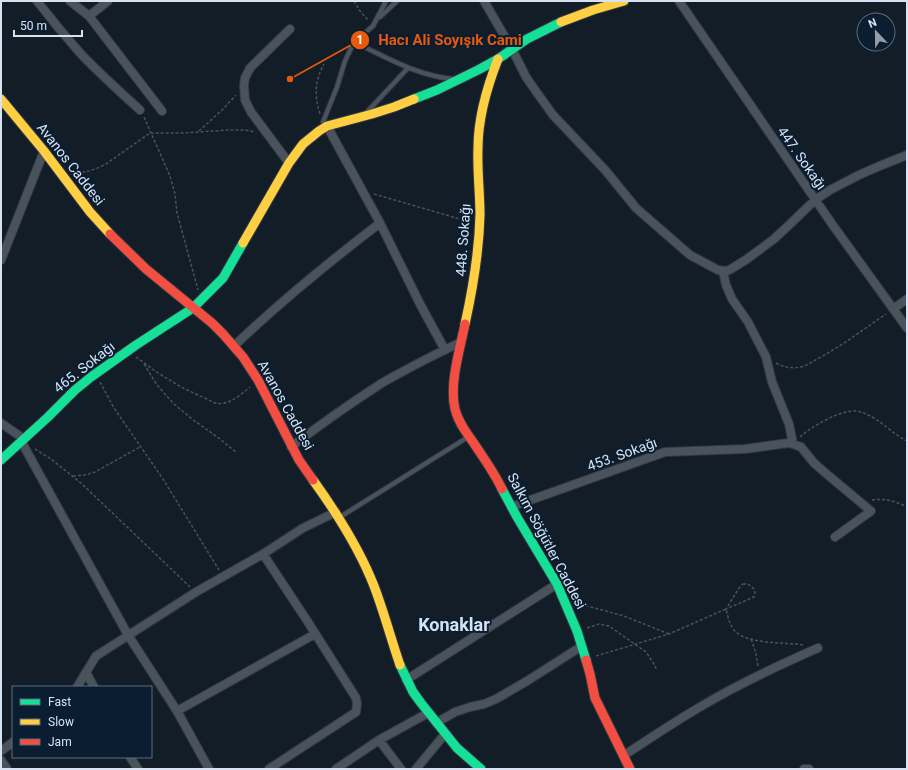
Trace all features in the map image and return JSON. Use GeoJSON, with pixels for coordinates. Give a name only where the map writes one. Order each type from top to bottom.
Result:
{"type":"FeatureCollection","features":[{"type":"Feature","properties":{"kind":"street"},"geometry":{"type":"LineString","coordinates":[[37,1],[80,52],[119,92],[140,110]]}},
{"type":"Feature","properties":{"kind":"street"},"geometry":{"type":"LineString","coordinates":[[70,1],[89,16],[162,111]]}},
{"type":"Feature","properties":{"kind":"street"},"geometry":{"type":"LineString","coordinates":[[89,16],[108,1]]}},
{"type":"Feature","properties":{"kind":"street"},"geometry":{"type":"LineString","coordinates":[[484,1],[512,48],[526,77],[544,104],[563,127],[606,171],[636,208],[690,255],[718,270],[722,271],[731,269],[764,247],[815,200],[861,174],[907,155]]}},
{"type":"Feature","properties":{"kind":"street"},"geometry":{"type":"LineString","coordinates":[[445,350],[380,223],[325,124],[362,117],[415,99],[460,79],[498,58],[512,48],[559,23],[593,10],[624,1]]}},
{"type":"Feature","properties":{"kind":"street","name":"447. Sokağı"},"geometry":{"type":"LineString","coordinates":[[679,1],[815,200],[907,328]]}},
{"type":"Feature","properties":{"kind":"street"},"geometry":{"type":"LineString","coordinates":[[289,163],[248,106],[244,93],[244,85],[245,78],[250,68],[290,29]]}},
{"type":"Feature","properties":{"kind":"street","name":"448. Sokağı"},"geometry":{"type":"LineString","coordinates":[[460,423],[455,410],[453,395],[454,381],[477,260],[480,188],[478,157],[479,126],[486,93],[498,58]]}},
{"type":"Feature","properties":{"kind":"street","name":"Avanos Caddesi"},"geometry":{"type":"LineString","coordinates":[[1,99],[4,110],[44,151],[90,212],[116,241],[146,269],[212,323],[234,346],[251,369],[258,380],[291,447],[338,515],[362,559],[379,600],[406,680],[428,713],[445,734],[457,748],[481,769]]}},
{"type":"Feature","properties":{"kind":"street","name":"465. Sokağı"},"geometry":{"type":"LineString","coordinates":[[1,460],[75,390],[136,345],[193,308],[223,278],[289,163],[303,144],[325,124]]}},
{"type":"Feature","properties":{"kind":"street"},"geometry":{"type":"LineString","coordinates":[[1,260],[44,151]]}},
{"type":"Feature","properties":{"kind":"street"},"geometry":{"type":"LineString","coordinates":[[234,346],[309,279],[380,223]]}},
{"type":"Feature","properties":{"kind":"street"},"geometry":{"type":"LineString","coordinates":[[722,271],[732,299],[751,328],[766,357],[772,382],[789,424],[793,444],[802,447],[814,463],[871,511],[835,537]]}},
{"type":"Feature","properties":{"kind":"street"},"geometry":{"type":"LineString","coordinates":[[893,309],[907,299]]}},
{"type":"Feature","properties":{"kind":"street"},"geometry":{"type":"LineString","coordinates":[[291,447],[359,398],[408,369],[461,342]]}},
{"type":"Feature","properties":{"kind":"street"},"geometry":{"type":"LineString","coordinates":[[1,423],[22,440],[128,635],[177,711],[209,769]]}},
{"type":"Feature","properties":{"kind":"street","name":"Salkım Söğütler Caddesi"},"geometry":{"type":"LineString","coordinates":[[460,423],[496,477],[511,507],[565,600],[578,631],[595,698],[630,769]]}},
{"type":"Feature","properties":{"kind":"street","name":"453. Sokağı"},"geometry":{"type":"LineString","coordinates":[[511,507],[665,452],[745,449],[782,443],[793,444]]}},
{"type":"Feature","properties":{"kind":"street"},"geometry":{"type":"LineString","coordinates":[[78,686],[96,656],[196,592],[263,554],[303,528],[338,515]]}},
{"type":"Feature","properties":{"kind":"street"},"geometry":{"type":"LineString","coordinates":[[263,554],[356,698],[357,704],[356,712],[269,769]]}},
{"type":"Feature","properties":{"kind":"street"},"geometry":{"type":"LineString","coordinates":[[406,680],[557,584]]}},
{"type":"Feature","properties":{"kind":"street"},"geometry":{"type":"LineString","coordinates":[[177,711],[315,634]]}},
{"type":"Feature","properties":{"kind":"street"},"geometry":{"type":"LineString","coordinates":[[436,723],[455,712],[484,704],[501,696],[528,681],[582,646]]}},
{"type":"Feature","properties":{"kind":"street"},"geometry":{"type":"LineString","coordinates":[[623,756],[681,718],[728,691],[818,648]]}},
{"type":"Feature","properties":{"kind":"street"},"geometry":{"type":"LineString","coordinates":[[86,672],[93,686]]}},
{"type":"Feature","properties":{"kind":"street"},"geometry":{"type":"LineString","coordinates":[[336,769],[379,740],[428,713]]}},
{"type":"Feature","properties":{"kind":"street"},"geometry":{"type":"LineString","coordinates":[[416,769],[445,734]]}},
{"type":"Feature","properties":{"kind":"street"},"geometry":{"type":"LineString","coordinates":[[379,740],[401,769]]}},
{"type":"Feature","properties":{"kind":"street"},"geometry":{"type":"LineString","coordinates":[[1,751],[12,743]]}},
{"type":"Feature","properties":{"kind":"street"},"geometry":{"type":"LineString","coordinates":[[131,758],[138,769]]}},
{"type":"Feature","properties":{"kind":"street"},"geometry":{"type":"LineString","coordinates":[[1,760],[7,769]]}},
{"type":"Feature","properties":{"kind":"street"},"geometry":{"type":"LineString","coordinates":[[804,769],[809,769]]}},
{"type":"Feature","properties":{"kind":"lane"},"geometry":{"type":"LineString","coordinates":[[325,124],[345,61],[354,42],[373,26],[386,1]]}},
{"type":"Feature","properties":{"kind":"lane"},"geometry":{"type":"LineString","coordinates":[[378,18],[397,1]]}},
{"type":"Feature","properties":{"kind":"lane"},"geometry":{"type":"LineString","coordinates":[[354,42],[408,68],[428,75],[460,79]]}},
{"type":"Feature","properties":{"kind":"lane"},"geometry":{"type":"LineString","coordinates":[[362,117],[408,68]]}},
{"type":"Feature","properties":{"kind":"lane"},"geometry":{"type":"LineString","coordinates":[[338,515],[469,437]]}},
{"type":"Feature","properties":{"kind":"path"},"geometry":{"type":"LineString","coordinates":[[354,1],[360,11],[373,26]]}},
{"type":"Feature","properties":{"kind":"path"},"geometry":{"type":"LineString","coordinates":[[324,64],[318,76],[316,89],[320,116],[325,124]]}},
{"type":"Feature","properties":{"kind":"path"},"geometry":{"type":"LineString","coordinates":[[199,131],[222,110],[244,85]]}},
{"type":"Feature","properties":{"kind":"path"},"geometry":{"type":"LineString","coordinates":[[140,110],[173,185],[177,213],[200,300]]}},
{"type":"Feature","properties":{"kind":"path"},"geometry":{"type":"LineString","coordinates":[[60,171],[75,173],[90,171],[98,168],[150,133],[237,130],[257,132],[268,135]]}},
{"type":"Feature","properties":{"kind":"path"},"geometry":{"type":"LineString","coordinates":[[362,191],[479,225]]}},
{"type":"Feature","properties":{"kind":"path"},"geometry":{"type":"LineString","coordinates":[[766,357],[785,367],[796,368],[804,366],[848,341],[893,309]]}},
{"type":"Feature","properties":{"kind":"path"},"geometry":{"type":"LineString","coordinates":[[237,453],[174,404],[157,384],[143,362],[181,387],[220,404],[232,400],[250,388],[258,380]]}},
{"type":"Feature","properties":{"kind":"path"},"geometry":{"type":"LineString","coordinates":[[96,374],[114,408],[163,479],[223,577]]}},
{"type":"Feature","properties":{"kind":"path"},"geometry":{"type":"LineString","coordinates":[[793,444],[823,421],[852,411],[867,414],[907,441]]}},
{"type":"Feature","properties":{"kind":"path"},"geometry":{"type":"LineString","coordinates":[[22,440],[51,459],[97,496],[128,528],[196,592]]}},
{"type":"Feature","properties":{"kind":"path"},"geometry":{"type":"LineString","coordinates":[[73,476],[95,472],[141,446]]}},
{"type":"Feature","properties":{"kind":"path"},"geometry":{"type":"LineString","coordinates":[[861,504],[874,500],[885,499],[895,501],[907,507]]}},
{"type":"Feature","properties":{"kind":"path"},"geometry":{"type":"LineString","coordinates":[[586,659],[669,634],[726,609],[752,598],[755,593],[754,589],[746,584],[741,586],[726,609],[731,626],[735,631],[744,638],[752,640],[797,644],[818,648]]}},
{"type":"Feature","properties":{"kind":"path"},"geometry":{"type":"LineString","coordinates":[[565,600],[624,616],[669,634]]}},
{"type":"Feature","properties":{"kind":"path"},"geometry":{"type":"LineString","coordinates":[[578,631],[600,624],[606,625],[646,652],[657,671]]}},
{"type":"Feature","properties":{"kind":"path"},"geometry":{"type":"LineString","coordinates":[[752,640],[757,657],[757,676]]}},
{"type":"Feature","properties":{"kind":"traffic: fast"},"geometry":{"type":"LineString","coordinates":[[414,99],[437,90],[478,70],[498,59],[527,39],[561,22]]}},
{"type":"Feature","properties":{"kind":"traffic: fast"},"geometry":{"type":"LineString","coordinates":[[1,460],[75,390],[91,377],[136,345],[193,308],[223,278],[243,243]]}},
{"type":"Feature","properties":{"kind":"traffic: fast"},"geometry":{"type":"LineString","coordinates":[[502,489],[557,584],[577,631],[586,660]]}},
{"type":"Feature","properties":{"kind":"traffic: fast"},"geometry":{"type":"LineString","coordinates":[[400,665],[413,692],[421,703],[457,748],[481,769]]}},
{"type":"Feature","properties":{"kind":"traffic: slow"},"geometry":{"type":"LineString","coordinates":[[561,22],[593,10],[624,1]]}},
{"type":"Feature","properties":{"kind":"traffic: slow"},"geometry":{"type":"LineString","coordinates":[[465,324],[475,270],[480,215],[478,136],[481,114],[490,80],[498,59]]}},
{"type":"Feature","properties":{"kind":"traffic: slow"},"geometry":{"type":"LineString","coordinates":[[1,99],[44,151],[90,212],[110,234]]}},
{"type":"Feature","properties":{"kind":"traffic: slow"},"geometry":{"type":"LineString","coordinates":[[243,243],[289,163],[303,144],[327,126],[372,114],[414,99]]}},
{"type":"Feature","properties":{"kind":"traffic: slow"},"geometry":{"type":"LineString","coordinates":[[313,480],[347,532],[362,559],[374,586],[400,665]]}},
{"type":"Feature","properties":{"kind":"traffic: jam"},"geometry":{"type":"LineString","coordinates":[[110,234],[146,269],[212,323],[243,357],[258,380],[299,460],[313,480]]}},
{"type":"Feature","properties":{"kind":"traffic: jam"},"geometry":{"type":"LineString","coordinates":[[465,324],[454,378],[453,389],[455,409],[462,427],[496,477],[502,489]]}},
{"type":"Feature","properties":{"kind":"traffic: jam"},"geometry":{"type":"LineString","coordinates":[[586,660],[595,698],[630,769]]}},
{"type":"Feature","properties":{"kind":"place","name":"Hacı Ali Soyışık Cami"},"geometry":{"type":"Point","coordinates":[290,79]}},
{"type":"Feature","properties":{"kind":"district","name":"Konaklar"},"geometry":{"type":"Point","coordinates":[454,624]}}]}
